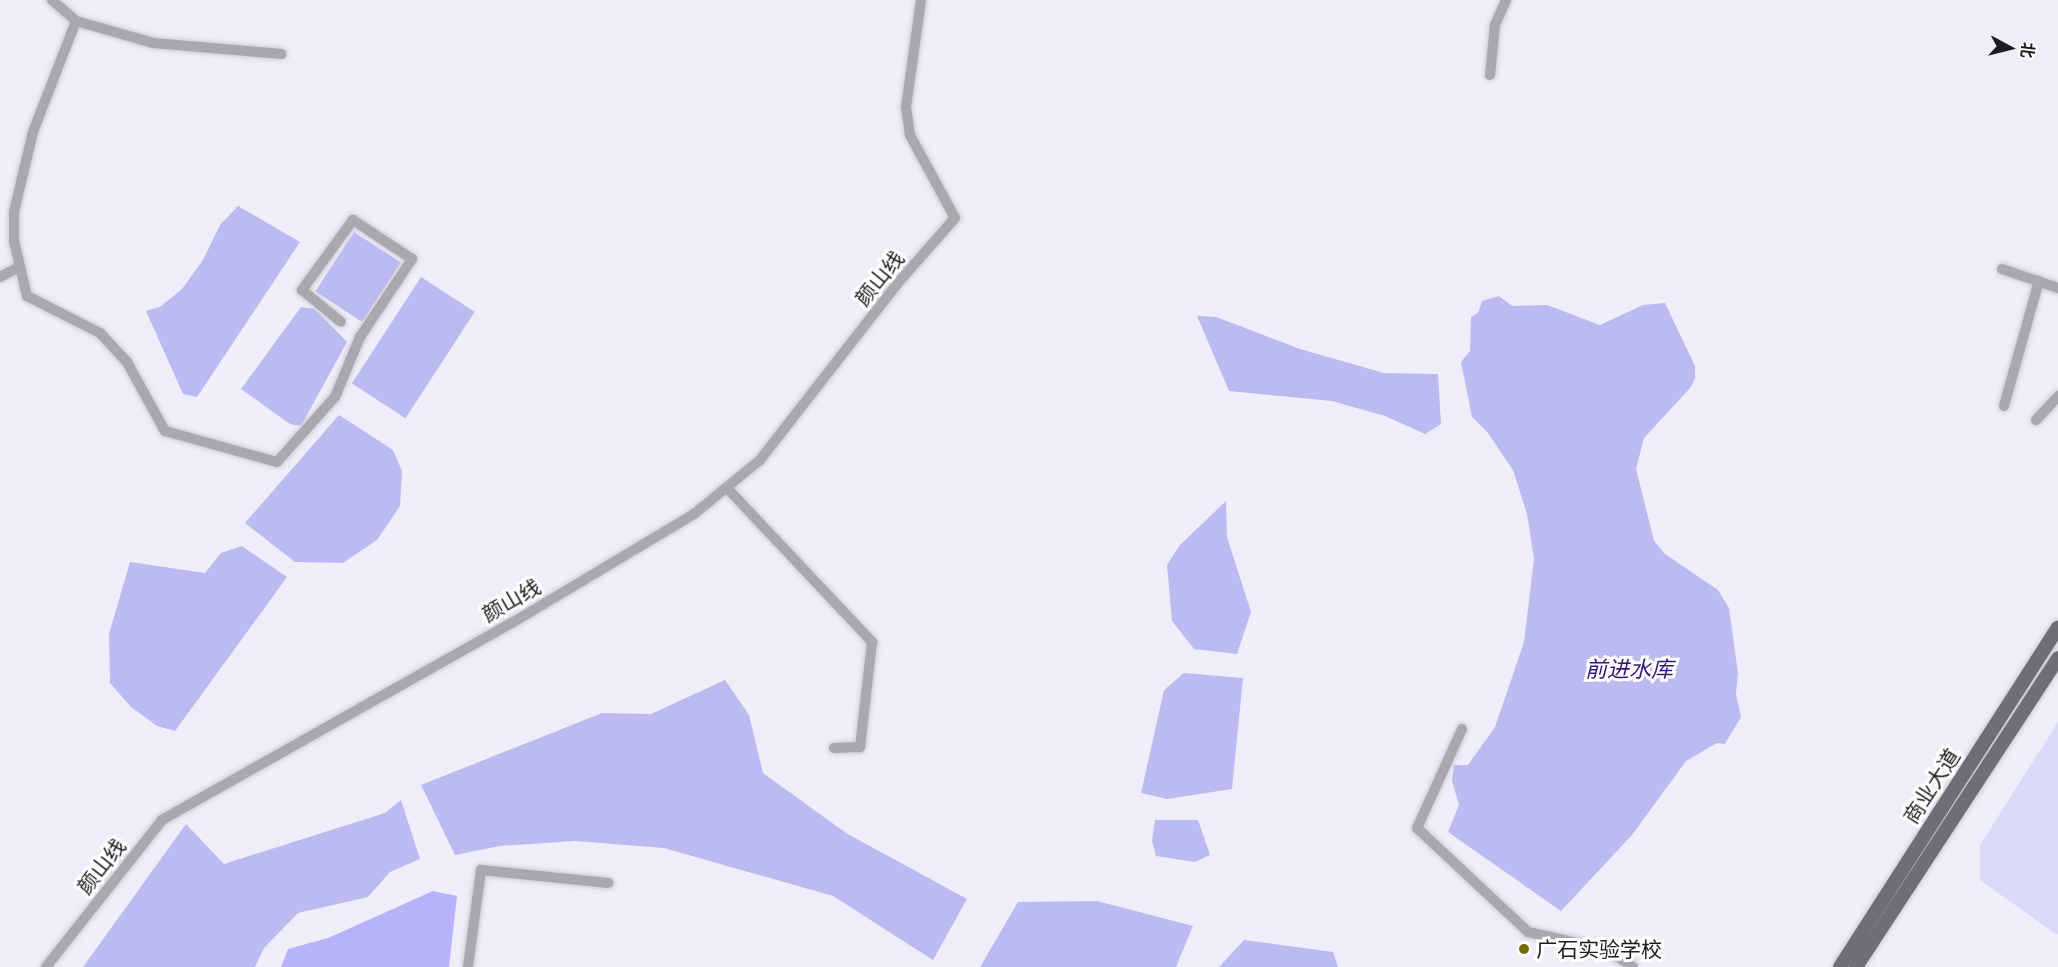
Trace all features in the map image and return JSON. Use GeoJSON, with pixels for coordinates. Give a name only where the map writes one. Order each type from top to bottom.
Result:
{"type":"FeatureCollection","features":[{"type":"Feature","properties":{"kind":"main road","name":"商业大道"},"geometry":{"type":"LineString","coordinates":[[1839,967],[2058,628]]}},
{"type":"Feature","properties":{"kind":"main road","name":"商业大道"},"geometry":{"type":"LineString","coordinates":[[1856,967],[2058,658]]}},
{"type":"Feature","properties":{"kind":"street"},"geometry":{"type":"LineString","coordinates":[[52,0],[76,21],[153,42],[282,54]]}},
{"type":"Feature","properties":{"kind":"street","name":"颜山线"},"geometry":{"type":"LineString","coordinates":[[46,967],[162,820],[512,623],[694,514],[760,460],[897,284],[955,218],[910,135],[906,107],[921,0]]}},
{"type":"Feature","properties":{"kind":"street"},"geometry":{"type":"LineString","coordinates":[[1490,75],[1495,25],[1506,0]]}},
{"type":"Feature","properties":{"kind":"street"},"geometry":{"type":"LineString","coordinates":[[76,21],[33,132],[22,174],[14,231],[19,267],[27,296],[100,333],[127,362],[165,431],[277,462],[335,397],[360,337],[412,259],[353,220],[302,290],[341,322]]}},
{"type":"Feature","properties":{"kind":"street"},"geometry":{"type":"LineString","coordinates":[[0,277],[19,267]]}},
{"type":"Feature","properties":{"kind":"street"},"geometry":{"type":"LineString","coordinates":[[2002,269],[2058,288]]}},
{"type":"Feature","properties":{"kind":"street"},"geometry":{"type":"LineString","coordinates":[[2004,406],[2039,281]]}},
{"type":"Feature","properties":{"kind":"street"},"geometry":{"type":"LineString","coordinates":[[2036,420],[2058,396]]}},
{"type":"Feature","properties":{"kind":"street"},"geometry":{"type":"LineString","coordinates":[[727,488],[872,642],[860,747],[834,748]]}},
{"type":"Feature","properties":{"kind":"street"},"geometry":{"type":"LineString","coordinates":[[1462,729],[1417,828],[1528,932],[1607,950],[1633,967]]}},
{"type":"Feature","properties":{"kind":"street"},"geometry":{"type":"LineString","coordinates":[[468,967],[481,870],[608,883]]}},
{"type":"Feature","properties":{"kind":"shaded area"},"geometry":{"type":"Polygon","coordinates":[[[2058,722],[2057,935],[1980,880],[1980,845],[2058,722]]]}},
{"type":"Feature","properties":{"kind":"shaded area"},"geometry":{"type":"Polygon","coordinates":[[[433,891],[457,896],[449,967],[281,967],[288,949],[328,938],[433,891]]]}},
{"type":"Feature","properties":{"kind":"water"},"geometry":{"type":"Polygon","coordinates":[[[238,206],[300,242],[197,397],[183,394],[146,311],[160,307],[182,289],[203,260],[220,225],[238,206]]]}},
{"type":"Feature","properties":{"kind":"water"},"geometry":{"type":"Polygon","coordinates":[[[354,232],[401,262],[362,322],[315,292],[354,232]]]}},
{"type":"Feature","properties":{"kind":"water"},"geometry":{"type":"Polygon","coordinates":[[[421,277],[475,312],[406,418],[352,384],[421,277]]]}},
{"type":"Feature","properties":{"kind":"water","name":"前进水库"},"geometry":{"type":"Polygon","coordinates":[[[1499,296],[1512,306],[1547,305],[1600,325],[1643,305],[1665,303],[1695,366],[1695,378],[1691,387],[1644,438],[1636,469],[1654,541],[1665,554],[1718,590],[1729,608],[1738,673],[1736,694],[1741,717],[1725,744],[1717,743],[1686,761],[1632,835],[1561,911],[1448,832],[1459,805],[1452,781],[1454,765],[1468,765],[1495,727],[1524,642],[1534,559],[1527,514],[1513,470],[1488,433],[1472,417],[1461,362],[1470,351],[1471,317],[1478,313],[1482,301],[1499,296]]]}},
{"type":"Feature","properties":{"kind":"water"},"geometry":{"type":"Polygon","coordinates":[[[301,307],[315,309],[347,342],[301,426],[290,424],[241,389],[301,307]]]}},
{"type":"Feature","properties":{"kind":"water"},"geometry":{"type":"Polygon","coordinates":[[[1197,316],[1216,317],[1300,349],[1384,373],[1438,374],[1441,424],[1425,434],[1385,416],[1332,401],[1229,391],[1197,316]]]}},
{"type":"Feature","properties":{"kind":"water"},"geometry":{"type":"Polygon","coordinates":[[[339,415],[393,450],[402,471],[400,506],[377,540],[343,563],[295,562],[245,523],[339,415]]]}},
{"type":"Feature","properties":{"kind":"water"},"geometry":{"type":"Polygon","coordinates":[[[1226,501],[1227,537],[1251,612],[1237,654],[1194,649],[1172,621],[1167,565],[1180,545],[1226,501]]]}},
{"type":"Feature","properties":{"kind":"water"},"geometry":{"type":"Polygon","coordinates":[[[242,546],[287,577],[175,731],[157,726],[131,707],[110,683],[109,634],[130,562],[205,573],[221,553],[242,546]]]}},
{"type":"Feature","properties":{"kind":"water"},"geometry":{"type":"Polygon","coordinates":[[[1184,673],[1243,678],[1232,789],[1167,799],[1141,793],[1164,690],[1184,673]]]}},
{"type":"Feature","properties":{"kind":"water"},"geometry":{"type":"Polygon","coordinates":[[[725,680],[749,715],[763,773],[846,833],[967,899],[933,960],[833,896],[664,848],[575,841],[500,846],[455,855],[421,785],[602,713],[651,714],[725,680]]]}},
{"type":"Feature","properties":{"kind":"water"},"geometry":{"type":"Polygon","coordinates":[[[401,800],[420,859],[390,872],[368,897],[298,913],[264,948],[255,967],[83,967],[186,824],[224,864],[385,813],[401,800]]]}},
{"type":"Feature","properties":{"kind":"water"},"geometry":{"type":"Polygon","coordinates":[[[1155,820],[1198,820],[1210,855],[1195,862],[1156,856],[1152,841],[1155,820]]]}},
{"type":"Feature","properties":{"kind":"water"},"geometry":{"type":"Polygon","coordinates":[[[1097,901],[1193,926],[1176,967],[980,967],[1018,902],[1097,901]]]}},
{"type":"Feature","properties":{"kind":"water"},"geometry":{"type":"Polygon","coordinates":[[[1244,940],[1333,952],[1338,967],[1219,967],[1244,940]]]}},
{"type":"Feature","properties":{"kind":"place","name":"广石实验学校"},"geometry":{"type":"Point","coordinates":[1524,949]}}]}
